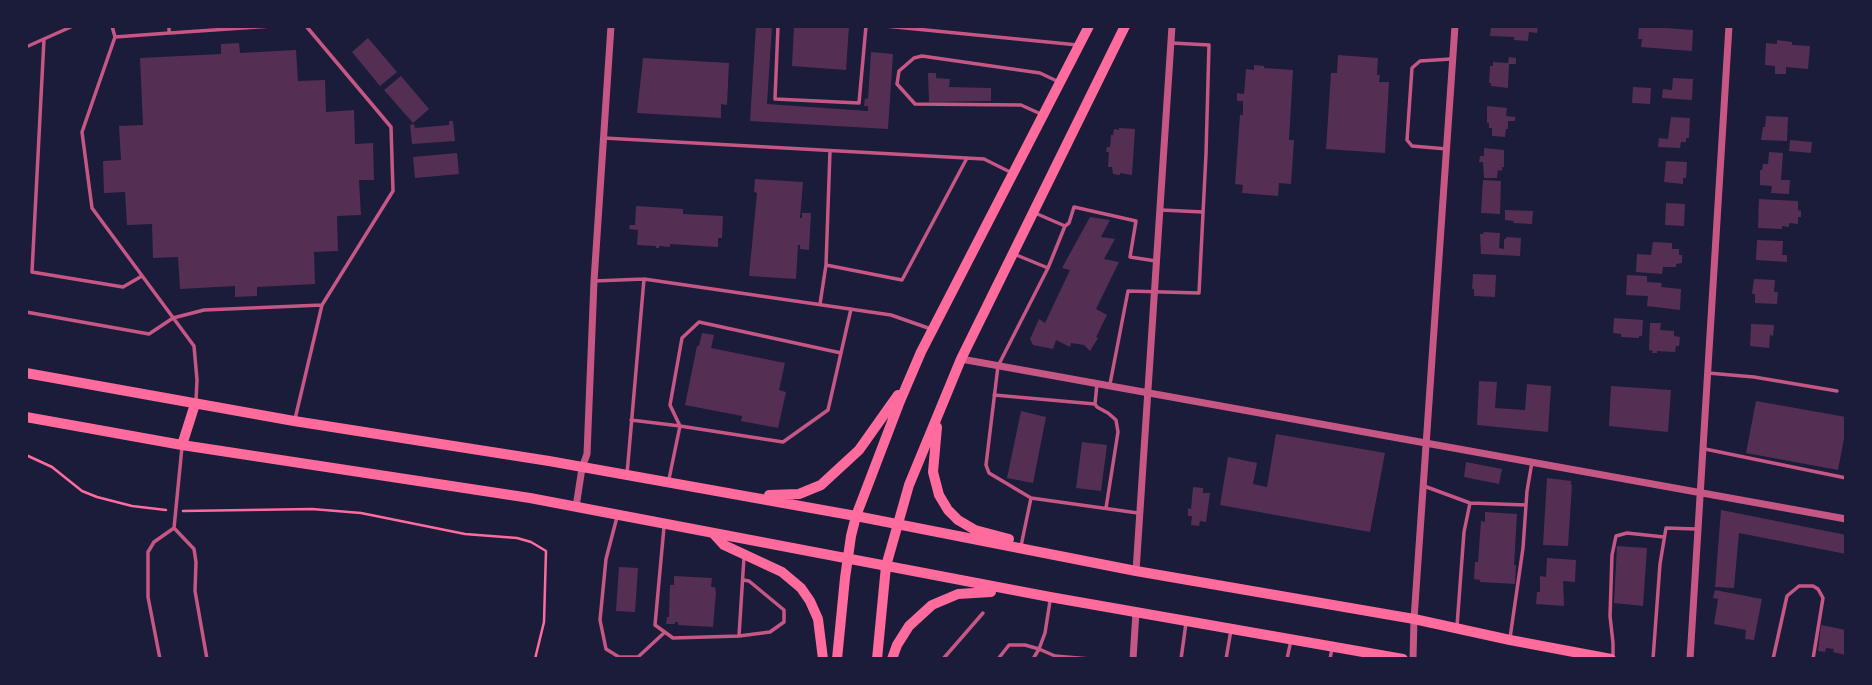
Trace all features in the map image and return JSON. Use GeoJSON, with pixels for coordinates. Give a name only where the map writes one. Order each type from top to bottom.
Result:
{"type":"FeatureCollection","features":[{"type":"Feature","properties":{"kind":"main road"},"geometry":{"type":"LineString","coordinates":[[837,659],[847,558],[856,516],[900,401],[933,329],[1089,26]]}},
{"type":"Feature","properties":{"kind":"main road"},"geometry":{"type":"LineString","coordinates":[[877,659],[886,566],[909,485],[961,359],[1125,26]]}},
{"type":"Feature","properties":{"kind":"main road"},"geometry":{"type":"LineString","coordinates":[[26,373],[1021,545],[1110,566],[1414,619],[1612,659]]}},
{"type":"Feature","properties":{"kind":"main road"},"geometry":{"type":"LineString","coordinates":[[741,496],[799,494],[821,485],[859,450],[911,376]]}},
{"type":"Feature","properties":{"kind":"main road"},"geometry":{"type":"LineString","coordinates":[[182,445],[195,404]]}},
{"type":"Feature","properties":{"kind":"main road"},"geometry":{"type":"LineString","coordinates":[[938,412],[933,472],[939,495],[948,510],[975,530],[1021,545]]}},
{"type":"Feature","properties":{"kind":"main road"},"geometry":{"type":"LineString","coordinates":[[26,417],[182,445],[530,498],[1050,597],[1404,659]]}},
{"type":"Feature","properties":{"kind":"main road"},"geometry":{"type":"LineString","coordinates":[[713,533],[724,545],[782,572],[801,588],[818,619],[823,659]]}},
{"type":"Feature","properties":{"kind":"main road"},"geometry":{"type":"LineString","coordinates":[[892,659],[909,626],[932,604],[958,594],[982,591],[1050,597]]}},
{"type":"Feature","properties":{"kind":"street"},"geometry":{"type":"LineString","coordinates":[[576,507],[587,454],[594,281],[611,26]]}},
{"type":"Feature","properties":{"kind":"street"},"geometry":{"type":"LineString","coordinates":[[1136,570],[1172,26]]}},
{"type":"Feature","properties":{"kind":"street"},"geometry":{"type":"LineString","coordinates":[[1413,659],[1455,26]]}},
{"type":"Feature","properties":{"kind":"street"},"geometry":{"type":"LineString","coordinates":[[1690,659],[1729,26]]}},
{"type":"Feature","properties":{"kind":"street"},"geometry":{"type":"LineString","coordinates":[[961,359],[1846,519]]}},
{"type":"Feature","properties":{"kind":"street"},"geometry":{"type":"LineString","coordinates":[[1133,659],[1136,612]]}},
{"type":"Feature","properties":{"kind":"lane"},"geometry":{"type":"LineString","coordinates":[[26,47],[73,26]]}},
{"type":"Feature","properties":{"kind":"lane"},"geometry":{"type":"LineString","coordinates":[[112,26],[116,37],[82,132],[92,208],[194,346],[197,380],[195,404]]}},
{"type":"Feature","properties":{"kind":"lane"},"geometry":{"type":"LineString","coordinates":[[169,26],[169,33]]}},
{"type":"Feature","properties":{"kind":"lane"},"geometry":{"type":"LineString","coordinates":[[116,37],[272,26]]}},
{"type":"Feature","properties":{"kind":"lane"},"geometry":{"type":"LineString","coordinates":[[295,421],[322,305],[393,191],[391,127],[306,26]]}},
{"type":"Feature","properties":{"kind":"lane"},"geometry":{"type":"LineString","coordinates":[[778,26],[775,99],[859,103],[866,26]]}},
{"type":"Feature","properties":{"kind":"lane"},"geometry":{"type":"LineString","coordinates":[[885,26],[1080,46]]}},
{"type":"Feature","properties":{"kind":"lane"},"geometry":{"type":"LineString","coordinates":[[44,39],[32,272],[123,288],[142,276]]}},
{"type":"Feature","properties":{"kind":"lane"},"geometry":{"type":"LineString","coordinates":[[1110,386],[1128,291],[1199,293],[1209,45],[1170,43]]}},
{"type":"Feature","properties":{"kind":"lane"},"geometry":{"type":"LineString","coordinates":[[1044,115],[1021,105],[915,104],[897,84],[899,71],[914,58],[922,56],[1041,73],[1061,83]]}},
{"type":"Feature","properties":{"kind":"lane"},"geometry":{"type":"LineString","coordinates":[[1447,149],[1412,146],[1407,140],[1412,68],[1420,61],[1453,59]]}},
{"type":"Feature","properties":{"kind":"lane"},"geometry":{"type":"LineString","coordinates":[[604,138],[984,159],[1013,174]]}},
{"type":"Feature","properties":{"kind":"lane"},"geometry":{"type":"LineString","coordinates":[[820,304],[826,265],[830,151]]}},
{"type":"Feature","properties":{"kind":"lane"},"geometry":{"type":"LineString","coordinates":[[826,265],[902,280],[967,158]]}},
{"type":"Feature","properties":{"kind":"lane"},"geometry":{"type":"LineString","coordinates":[[1140,513],[1031,498],[989,473],[986,465],[998,366],[1048,268],[1074,207],[1136,221],[1130,257],[1156,261]]}},
{"type":"Feature","properties":{"kind":"lane"},"geometry":{"type":"LineString","coordinates":[[1161,210],[1203,212]]}},
{"type":"Feature","properties":{"kind":"lane"},"geometry":{"type":"LineString","coordinates":[[1034,213],[1065,226]]}},
{"type":"Feature","properties":{"kind":"lane"},"geometry":{"type":"LineString","coordinates":[[1013,254],[1048,268]]}},
{"type":"Feature","properties":{"kind":"lane"},"geometry":{"type":"LineString","coordinates":[[626,476],[644,279]]}},
{"type":"Feature","properties":{"kind":"lane"},"geometry":{"type":"LineString","coordinates":[[594,281],[644,279],[891,315],[933,329]]}},
{"type":"Feature","properties":{"kind":"lane"},"geometry":{"type":"LineString","coordinates":[[26,312],[149,334],[173,318],[204,310],[322,305]]}},
{"type":"Feature","properties":{"kind":"lane"},"geometry":{"type":"LineString","coordinates":[[631,420],[783,442],[828,410],[851,309]]}},
{"type":"Feature","properties":{"kind":"lane"},"geometry":{"type":"LineString","coordinates":[[668,483],[680,426],[670,405],[682,338],[699,321],[841,353]]}},
{"type":"Feature","properties":{"kind":"lane"},"geometry":{"type":"LineString","coordinates":[[1708,373],[1754,377],[1837,391]]}},
{"type":"Feature","properties":{"kind":"lane"},"geometry":{"type":"LineString","coordinates":[[1095,404],[1097,384]]}},
{"type":"Feature","properties":{"kind":"lane"},"geometry":{"type":"LineString","coordinates":[[994,395],[1095,404],[1116,420],[1118,432],[1107,508]]}},
{"type":"Feature","properties":{"kind":"lane"},"geometry":{"type":"LineString","coordinates":[[160,659],[148,597],[148,552],[154,542],[174,528],[182,445]]}},
{"type":"Feature","properties":{"kind":"lane"},"geometry":{"type":"LineString","coordinates":[[1703,449],[1846,478]]}},
{"type":"Feature","properties":{"kind":"lane"},"geometry":{"type":"LineString","coordinates":[[1510,640],[1532,462]]}},
{"type":"Feature","properties":{"kind":"lane"},"geometry":{"type":"LineString","coordinates":[[1424,486],[1470,503],[1526,505]]}},
{"type":"Feature","properties":{"kind":"lane"},"geometry":{"type":"LineString","coordinates":[[1021,545],[1031,498]]}},
{"type":"Feature","properties":{"kind":"lane"},"geometry":{"type":"LineString","coordinates":[[1457,628],[1464,532],[1470,503]]}},
{"type":"Feature","properties":{"kind":"lane"},"geometry":{"type":"LineString","coordinates":[[617,515],[606,559],[600,620],[606,649],[619,657],[638,657],[665,632]]}},
{"type":"Feature","properties":{"kind":"lane"},"geometry":{"type":"LineString","coordinates":[[665,524],[655,625],[673,638],[770,632],[784,622],[784,610],[750,581],[743,580]]}},
{"type":"Feature","properties":{"kind":"lane"},"geometry":{"type":"LineString","coordinates":[[174,528],[194,549],[195,591],[207,659]]}},
{"type":"Feature","properties":{"kind":"lane"},"geometry":{"type":"LineString","coordinates":[[1653,659],[1660,564],[1666,528],[1698,529]]}},
{"type":"Feature","properties":{"kind":"lane"},"geometry":{"type":"LineString","coordinates":[[1612,659],[1610,599],[1612,555],[1616,536],[1627,533],[1664,537]]}},
{"type":"Feature","properties":{"kind":"lane"},"geometry":{"type":"LineString","coordinates":[[739,636],[744,554]]}},
{"type":"Feature","properties":{"kind":"lane"},"geometry":{"type":"LineString","coordinates":[[1773,659],[1787,596],[1799,586],[1813,586],[1823,598],[1813,659]]}},
{"type":"Feature","properties":{"kind":"lane"},"geometry":{"type":"LineString","coordinates":[[1033,659],[1045,632],[1050,597]]}},
{"type":"Feature","properties":{"kind":"lane"},"geometry":{"type":"LineString","coordinates":[[943,659],[983,613]]}},
{"type":"Feature","properties":{"kind":"lane"},"geometry":{"type":"LineString","coordinates":[[1181,659],[1186,621]]}},
{"type":"Feature","properties":{"kind":"lane"},"geometry":{"type":"LineString","coordinates":[[1226,659],[1231,628]]}},
{"type":"Feature","properties":{"kind":"lane"},"geometry":{"type":"LineString","coordinates":[[1287,659],[1292,638]]}},
{"type":"Feature","properties":{"kind":"lane"},"geometry":{"type":"LineString","coordinates":[[998,659],[1009,645],[1025,645],[1055,656],[1090,659]]}},
{"type":"Feature","properties":{"kind":"lane"},"geometry":{"type":"LineString","coordinates":[[1331,659],[1332,646]]}},
{"type":"Feature","properties":{"kind":"path"},"geometry":{"type":"LineString","coordinates":[[26,455],[52,467],[89,494],[132,506],[176,512],[312,509],[361,513],[465,534],[517,538],[531,542],[546,551],[544,622],[535,659]]}},
{"type":"Feature","properties":{"kind":"building"},"geometry":{"type":"Polygon","coordinates":[[[756,26],[772,26],[767,104],[868,111],[868,106],[864,106],[865,98],[868,99],[871,52],[893,54],[888,129],[750,121],[756,26]]]}},
{"type":"Feature","properties":{"kind":"building"},"geometry":{"type":"Polygon","coordinates":[[[794,26],[849,26],[846,70],[792,66],[794,26]]]}},
{"type":"Feature","properties":{"kind":"building"},"geometry":{"type":"Polygon","coordinates":[[[1491,26],[1538,26],[1537,33],[1529,32],[1528,41],[1514,40],[1514,37],[1490,36],[1491,26]]]}},
{"type":"Feature","properties":{"kind":"building"},"geometry":{"type":"Polygon","coordinates":[[[1639,26],[1693,30],[1692,51],[1641,47],[1642,39],[1638,39],[1639,26]]]}},
{"type":"Feature","properties":{"kind":"building"},"geometry":{"type":"Polygon","coordinates":[[[368,38],[397,72],[380,86],[352,52],[368,38]]]}},
{"type":"Feature","properties":{"kind":"building"},"geometry":{"type":"Polygon","coordinates":[[[1777,40],[1792,42],[1792,45],[1810,46],[1808,69],[1786,67],[1786,74],[1775,74],[1775,66],[1765,65],[1766,43],[1777,44],[1777,40]]]}},
{"type":"Feature","properties":{"kind":"building"},"geometry":{"type":"Polygon","coordinates":[[[239,43],[240,53],[296,50],[298,81],[325,80],[326,112],[354,110],[355,144],[373,143],[374,180],[359,180],[361,215],[337,216],[338,251],[314,252],[315,284],[257,287],[257,296],[235,297],[235,286],[180,289],[178,257],[153,258],[152,224],[127,225],[125,192],[104,193],[103,161],[121,160],[119,126],[143,125],[140,58],[221,54],[221,44],[239,43]]]}},
{"type":"Feature","properties":{"kind":"building"},"geometry":{"type":"Polygon","coordinates":[[[1338,55],[1378,58],[1379,82],[1389,82],[1385,153],[1326,149],[1331,73],[1337,73],[1338,55]]]}},
{"type":"Feature","properties":{"kind":"building"},"geometry":{"type":"Polygon","coordinates":[[[1509,57],[1516,58],[1516,64],[1509,64],[1508,88],[1491,86],[1490,66],[1493,66],[1493,62],[1508,63],[1509,57]]]}},
{"type":"Feature","properties":{"kind":"building"},"geometry":{"type":"Polygon","coordinates":[[[643,58],[729,63],[727,105],[721,104],[721,118],[637,113],[643,58]]]}},
{"type":"Feature","properties":{"kind":"building"},"geometry":{"type":"Polygon","coordinates":[[[1254,65],[1293,70],[1289,140],[1294,140],[1291,184],[1279,183],[1278,196],[1242,193],[1243,185],[1235,184],[1240,115],[1243,115],[1243,101],[1237,101],[1237,93],[1244,94],[1246,69],[1254,70],[1254,65]]]}},
{"type":"Feature","properties":{"kind":"building"},"geometry":{"type":"Polygon","coordinates":[[[928,73],[936,73],[936,78],[950,79],[949,87],[991,88],[991,101],[929,102],[928,73]]]}},
{"type":"Feature","properties":{"kind":"building"},"geometry":{"type":"Polygon","coordinates":[[[401,76],[429,109],[413,123],[384,90],[401,76]]]}},
{"type":"Feature","properties":{"kind":"building"},"geometry":{"type":"Polygon","coordinates":[[[1673,78],[1693,79],[1692,100],[1662,98],[1663,89],[1672,90],[1673,78]]]}},
{"type":"Feature","properties":{"kind":"building"},"geometry":{"type":"Polygon","coordinates":[[[1633,87],[1651,88],[1650,104],[1632,103],[1633,87]]]}},
{"type":"Feature","properties":{"kind":"building"},"geometry":{"type":"Polygon","coordinates":[[[1487,106],[1507,108],[1506,116],[1515,117],[1515,121],[1508,121],[1505,137],[1492,136],[1492,128],[1489,128],[1487,123],[1487,106]]]}},
{"type":"Feature","properties":{"kind":"building"},"geometry":{"type":"Polygon","coordinates":[[[1766,116],[1788,117],[1787,141],[1761,140],[1766,116]]]}},
{"type":"Feature","properties":{"kind":"building"},"geometry":{"type":"Polygon","coordinates":[[[1671,117],[1690,118],[1689,138],[1686,138],[1686,142],[1681,142],[1680,148],[1658,147],[1659,138],[1668,139],[1671,117]]]}},
{"type":"Feature","properties":{"kind":"building"},"geometry":{"type":"Polygon","coordinates":[[[449,121],[453,121],[455,141],[412,144],[410,125],[414,124],[415,128],[449,125],[449,121]]]}},
{"type":"Feature","properties":{"kind":"building"},"geometry":{"type":"Polygon","coordinates":[[[1114,129],[1135,129],[1132,175],[1113,174],[1112,167],[1108,167],[1107,147],[1110,147],[1114,129]]]}},
{"type":"Feature","properties":{"kind":"building"},"geometry":{"type":"Polygon","coordinates":[[[1790,140],[1812,142],[1811,153],[1789,151],[1790,140]]]}},
{"type":"Feature","properties":{"kind":"building"},"geometry":{"type":"Polygon","coordinates":[[[1484,148],[1504,150],[1504,167],[1502,171],[1498,170],[1497,178],[1484,178],[1483,162],[1479,162],[1480,156],[1484,156],[1484,148]]]}},
{"type":"Feature","properties":{"kind":"building"},"geometry":{"type":"Polygon","coordinates":[[[1769,152],[1783,153],[1781,180],[1790,180],[1789,194],[1771,193],[1772,186],[1760,185],[1760,170],[1763,164],[1768,164],[1769,152]]]}},
{"type":"Feature","properties":{"kind":"building"},"geometry":{"type":"Polygon","coordinates":[[[457,153],[459,174],[415,178],[413,157],[457,153]]]}},
{"type":"Feature","properties":{"kind":"building"},"geometry":{"type":"Polygon","coordinates":[[[1666,161],[1687,162],[1683,184],[1664,182],[1666,161]]]}},
{"type":"Feature","properties":{"kind":"building"},"geometry":{"type":"Polygon","coordinates":[[[755,179],[803,182],[800,218],[802,213],[811,213],[809,250],[800,249],[798,245],[796,279],[749,276],[757,193],[754,192],[755,179]]]}},
{"type":"Feature","properties":{"kind":"building"},"geometry":{"type":"Polygon","coordinates":[[[1483,180],[1501,181],[1500,214],[1481,213],[1483,180]]]}},
{"type":"Feature","properties":{"kind":"building"},"geometry":{"type":"Polygon","coordinates":[[[1759,199],[1798,201],[1801,217],[1798,217],[1798,224],[1789,223],[1789,227],[1782,226],[1782,229],[1758,228],[1759,199]]]}},
{"type":"Feature","properties":{"kind":"building"},"geometry":{"type":"Polygon","coordinates":[[[1666,203],[1685,204],[1684,226],[1665,225],[1666,203]]]}},
{"type":"Feature","properties":{"kind":"building"},"geometry":{"type":"Polygon","coordinates":[[[636,206],[683,209],[683,214],[723,216],[722,238],[718,238],[718,247],[670,244],[670,247],[656,248],[637,245],[638,230],[629,229],[630,225],[635,225],[636,206]]]}},
{"type":"Feature","properties":{"kind":"building"},"geometry":{"type":"Polygon","coordinates":[[[1505,210],[1533,211],[1532,224],[1505,220],[1505,210]]]}},
{"type":"Feature","properties":{"kind":"building"},"geometry":{"type":"Polygon","coordinates":[[[1090,217],[1110,220],[1101,237],[1115,239],[1104,259],[1119,262],[1096,309],[1107,315],[1096,337],[1098,338],[1090,351],[1084,345],[1071,343],[1070,347],[1056,340],[1053,349],[1033,345],[1030,339],[1039,319],[1045,323],[1070,270],[1062,268],[1090,217]]]}},
{"type":"Feature","properties":{"kind":"building"},"geometry":{"type":"Polygon","coordinates":[[[1500,233],[1499,248],[1504,249],[1506,237],[1521,238],[1520,256],[1481,254],[1480,234],[1500,233]]]}},
{"type":"Feature","properties":{"kind":"building"},"geometry":{"type":"Polygon","coordinates":[[[1757,240],[1783,241],[1782,255],[1787,255],[1787,262],[1756,260],[1757,240]]]}},
{"type":"Feature","properties":{"kind":"building"},"geometry":{"type":"Polygon","coordinates":[[[1653,242],[1672,243],[1672,249],[1679,249],[1679,255],[1682,255],[1682,263],[1676,264],[1676,267],[1663,267],[1662,274],[1636,272],[1637,254],[1651,255],[1653,242]]]}},
{"type":"Feature","properties":{"kind":"building"},"geometry":{"type":"Polygon","coordinates":[[[1473,274],[1496,275],[1495,297],[1474,296],[1473,274]]]}},
{"type":"Feature","properties":{"kind":"building"},"geometry":{"type":"Polygon","coordinates":[[[1627,275],[1647,276],[1647,282],[1681,289],[1680,310],[1647,306],[1648,296],[1626,295],[1627,275]]]}},
{"type":"Feature","properties":{"kind":"building"},"geometry":{"type":"Polygon","coordinates":[[[1754,279],[1775,280],[1777,304],[1755,303],[1755,294],[1752,294],[1754,279]]]}},
{"type":"Feature","properties":{"kind":"building"},"geometry":{"type":"Polygon","coordinates":[[[1614,318],[1643,320],[1642,336],[1621,337],[1621,334],[1613,333],[1614,318]]]}},
{"type":"Feature","properties":{"kind":"building"},"geometry":{"type":"Polygon","coordinates":[[[1650,323],[1661,323],[1660,330],[1674,331],[1674,336],[1680,337],[1675,352],[1652,353],[1653,351],[1649,350],[1650,323]]]}},
{"type":"Feature","properties":{"kind":"building"},"geometry":{"type":"Polygon","coordinates":[[[1751,324],[1774,325],[1769,348],[1750,346],[1751,324]]]}},
{"type":"Feature","properties":{"kind":"building"},"geometry":{"type":"Polygon","coordinates":[[[702,333],[714,335],[711,348],[785,363],[779,390],[786,392],[778,428],[741,421],[742,416],[685,405],[702,333]]]}},
{"type":"Feature","properties":{"kind":"building"},"geometry":{"type":"Polygon","coordinates":[[[1479,381],[1497,382],[1495,408],[1525,410],[1527,384],[1551,386],[1548,432],[1477,425],[1479,381]]]}},
{"type":"Feature","properties":{"kind":"building"},"geometry":{"type":"Polygon","coordinates":[[[1611,386],[1671,390],[1668,432],[1609,426],[1611,386]]]}},
{"type":"Feature","properties":{"kind":"building"},"geometry":{"type":"Polygon","coordinates":[[[1756,401],[1846,417],[1838,470],[1746,453],[1756,401]]]}},
{"type":"Feature","properties":{"kind":"building"},"geometry":{"type":"Polygon","coordinates":[[[1021,411],[1046,417],[1033,483],[1007,478],[1021,411]]]}},
{"type":"Feature","properties":{"kind":"building"},"geometry":{"type":"Polygon","coordinates":[[[1276,434],[1385,453],[1370,532],[1220,505],[1228,457],[1257,463],[1253,484],[1267,487],[1276,434]]]}},
{"type":"Feature","properties":{"kind":"building"},"geometry":{"type":"Polygon","coordinates":[[[1082,442],[1107,445],[1101,491],[1076,488],[1082,442]]]}},
{"type":"Feature","properties":{"kind":"building"},"geometry":{"type":"Polygon","coordinates":[[[1466,462],[1502,469],[1499,484],[1464,477],[1466,462]]]}},
{"type":"Feature","properties":{"kind":"building"},"geometry":{"type":"Polygon","coordinates":[[[1547,478],[1571,481],[1568,546],[1543,545],[1547,478]]]}},
{"type":"Feature","properties":{"kind":"building"},"geometry":{"type":"Polygon","coordinates":[[[1193,487],[1203,488],[1203,493],[1210,493],[1206,522],[1200,521],[1199,526],[1191,525],[1192,516],[1188,516],[1193,487]]]}},
{"type":"Feature","properties":{"kind":"building"},"geometry":{"type":"Polygon","coordinates":[[[1721,510],[1846,535],[1846,554],[1739,533],[1734,588],[1715,587],[1721,510]]]}},
{"type":"Feature","properties":{"kind":"building"},"geometry":{"type":"Polygon","coordinates":[[[1485,512],[1517,514],[1515,584],[1480,582],[1474,579],[1481,521],[1485,522],[1485,512]]]}},
{"type":"Feature","properties":{"kind":"building"},"geometry":{"type":"Polygon","coordinates":[[[1617,546],[1647,548],[1643,606],[1614,603],[1617,546]]]}},
{"type":"Feature","properties":{"kind":"building"},"geometry":{"type":"Polygon","coordinates":[[[1547,558],[1576,560],[1575,582],[1563,581],[1564,606],[1536,604],[1537,592],[1540,592],[1540,576],[1546,577],[1547,558]]]}},
{"type":"Feature","properties":{"kind":"building"},"geometry":{"type":"Polygon","coordinates":[[[619,567],[638,568],[635,612],[616,611],[619,567]]]}},
{"type":"Feature","properties":{"kind":"building"},"geometry":{"type":"Polygon","coordinates":[[[674,576],[712,578],[711,587],[715,587],[716,592],[713,627],[678,625],[678,622],[666,624],[669,617],[670,585],[674,585],[674,576]]]}},
{"type":"Feature","properties":{"kind":"building"},"geometry":{"type":"Polygon","coordinates":[[[1715,590],[1762,599],[1754,640],[1745,639],[1746,630],[1714,624],[1718,599],[1713,598],[1715,590]]]}},
{"type":"Feature","properties":{"kind":"building"},"geometry":{"type":"Polygon","coordinates":[[[1821,625],[1846,630],[1845,655],[1833,652],[1834,649],[1818,651],[1821,625]]]}}]}
